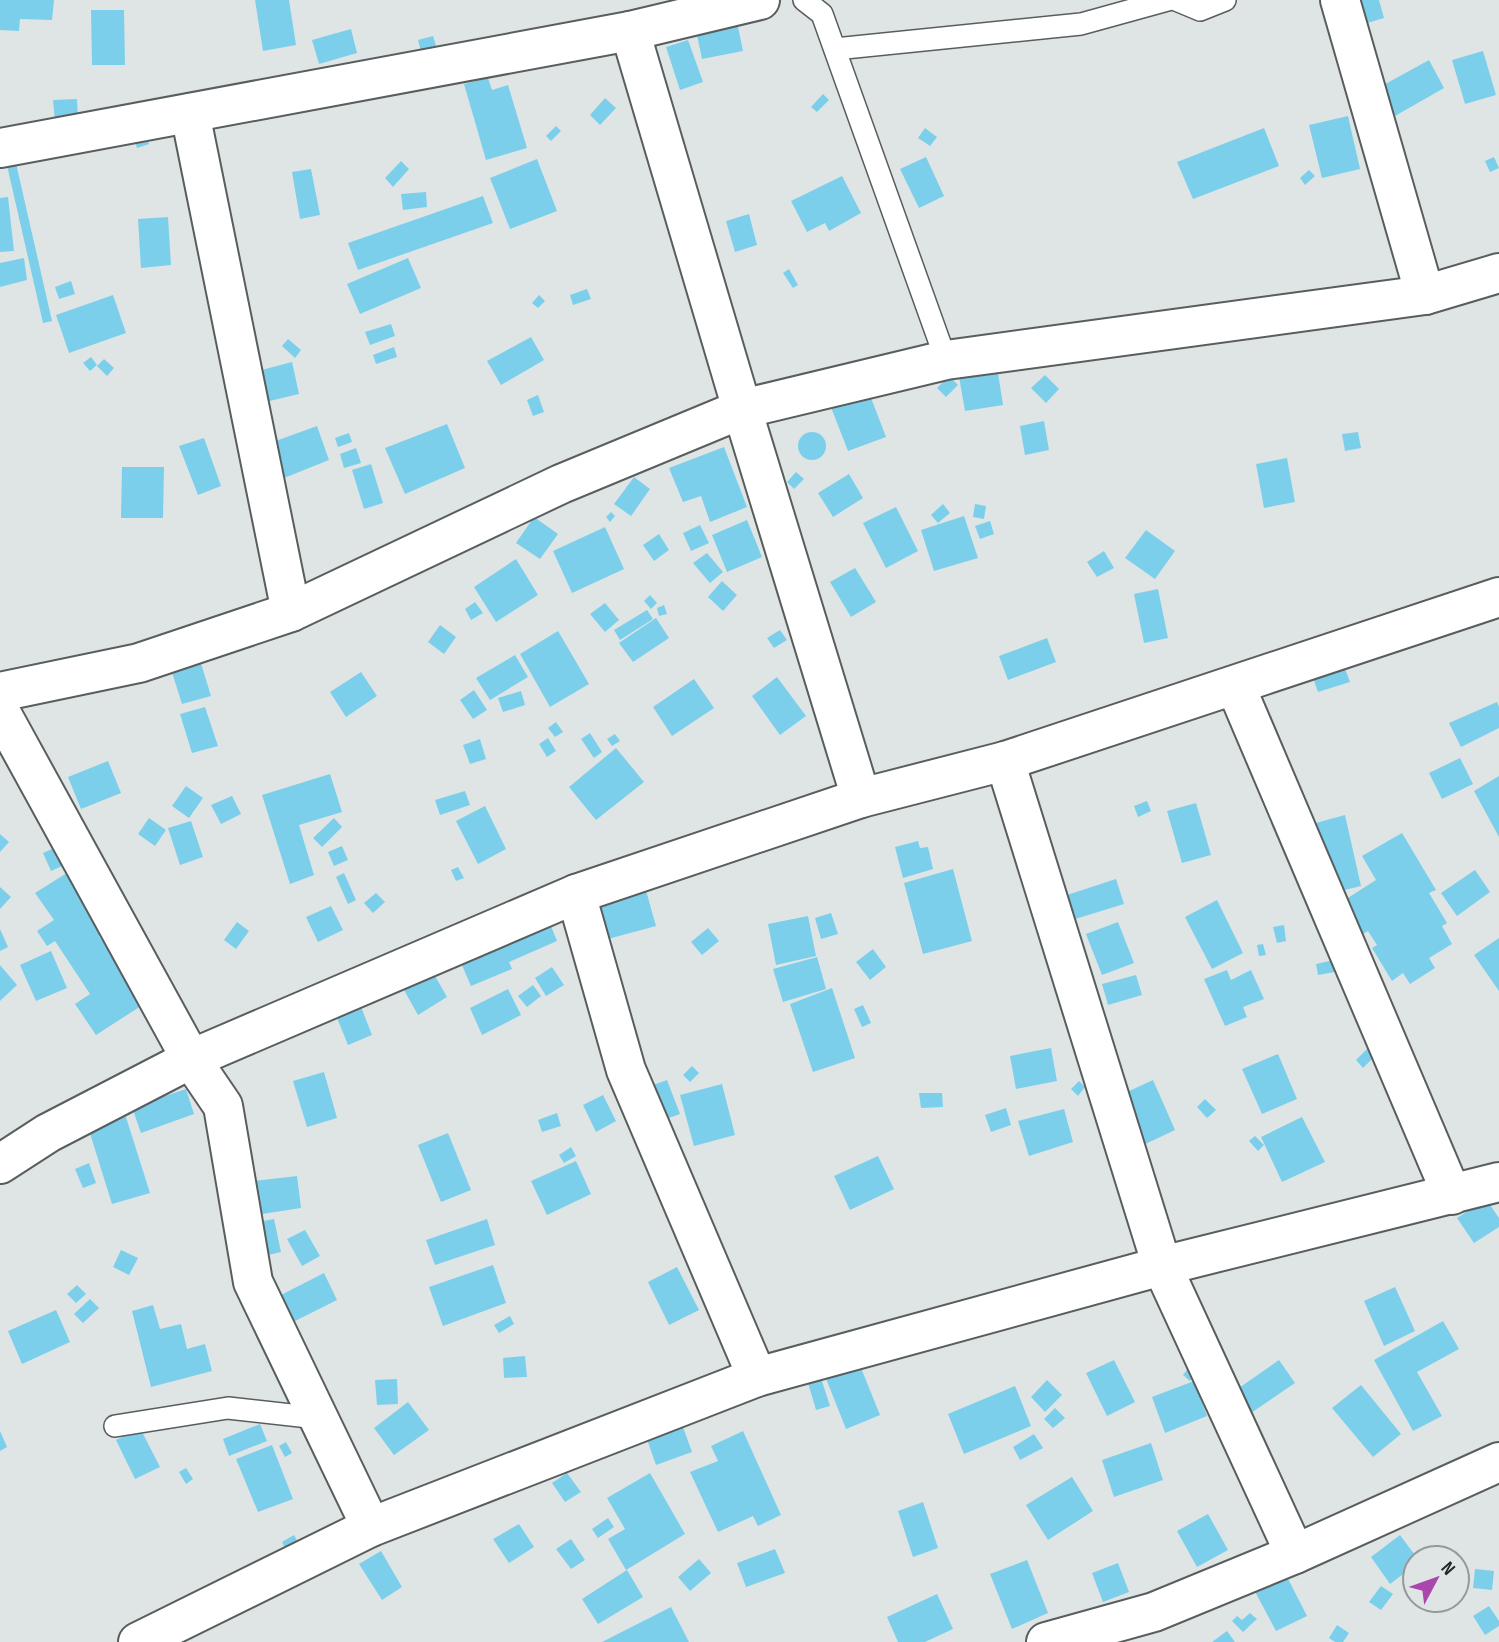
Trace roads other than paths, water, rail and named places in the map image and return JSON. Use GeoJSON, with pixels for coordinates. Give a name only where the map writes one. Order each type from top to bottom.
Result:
{"type":"FeatureCollection","features":[{"type":"Feature","properties":{"kind":"street"},"geometry":{"type":"LineString","coordinates":[[0,148],[630,31],[690,8],[760,0]]}},
{"type":"Feature","properties":{"kind":"street"},"geometry":{"type":"LineString","coordinates":[[1340,0],[1425,295]]}},
{"type":"Feature","properties":{"kind":"street"},"geometry":{"type":"LineString","coordinates":[[630,31],[861,798]]}},
{"type":"Feature","properties":{"kind":"street"},"geometry":{"type":"LineString","coordinates":[[190,113],[291,612]]}},
{"type":"Feature","properties":{"kind":"street"},"geometry":{"type":"LineString","coordinates":[[0,692],[139,663],[291,612],[561,484],[742,409],[946,360],[1425,295],[1499,273]]}},
{"type":"Feature","properties":{"kind":"street"},"geometry":{"type":"LineString","coordinates":[[0,1164],[48,1133],[191,1059],[576,894],[861,798],[1005,761],[1499,597]]}},
{"type":"Feature","properties":{"kind":"street"},"geometry":{"type":"LineString","coordinates":[[1236,685],[1452,1195]]}},
{"type":"Feature","properties":{"kind":"street"},"geometry":{"type":"LineString","coordinates":[[0,711],[191,1059],[223,1106],[253,1282],[371,1527]]}},
{"type":"Feature","properties":{"kind":"street"},"geometry":{"type":"LineString","coordinates":[[1005,761],[1162,1266],[1295,1555]]}},
{"type":"Feature","properties":{"kind":"street"},"geometry":{"type":"LineString","coordinates":[[576,894],[626,1070],[757,1377]]}},
{"type":"Feature","properties":{"kind":"street"},"geometry":{"type":"LineString","coordinates":[[138,1642],[371,1527],[757,1377],[1162,1266],[1499,1182]]}},
{"type":"Feature","properties":{"kind":"street"},"geometry":{"type":"LineString","coordinates":[[1046,1642],[1161,1627],[1295,1555],[1499,1462]]}},
{"type":"Feature","properties":{"kind":"lane"},"geometry":{"type":"LineString","coordinates":[[804,0],[827,7],[835,49],[946,360]]}},
{"type":"Feature","properties":{"kind":"lane"},"geometry":{"type":"LineString","coordinates":[[835,49],[1081,24],[1168,0]]}},
{"type":"Feature","properties":{"kind":"lane"},"geometry":{"type":"LineString","coordinates":[[1176,0],[1200,10],[1225,0]]}},
{"type":"Feature","properties":{"kind":"lane"},"geometry":{"type":"LineString","coordinates":[[115,1426],[228,1408],[318,1418]]}}]}
